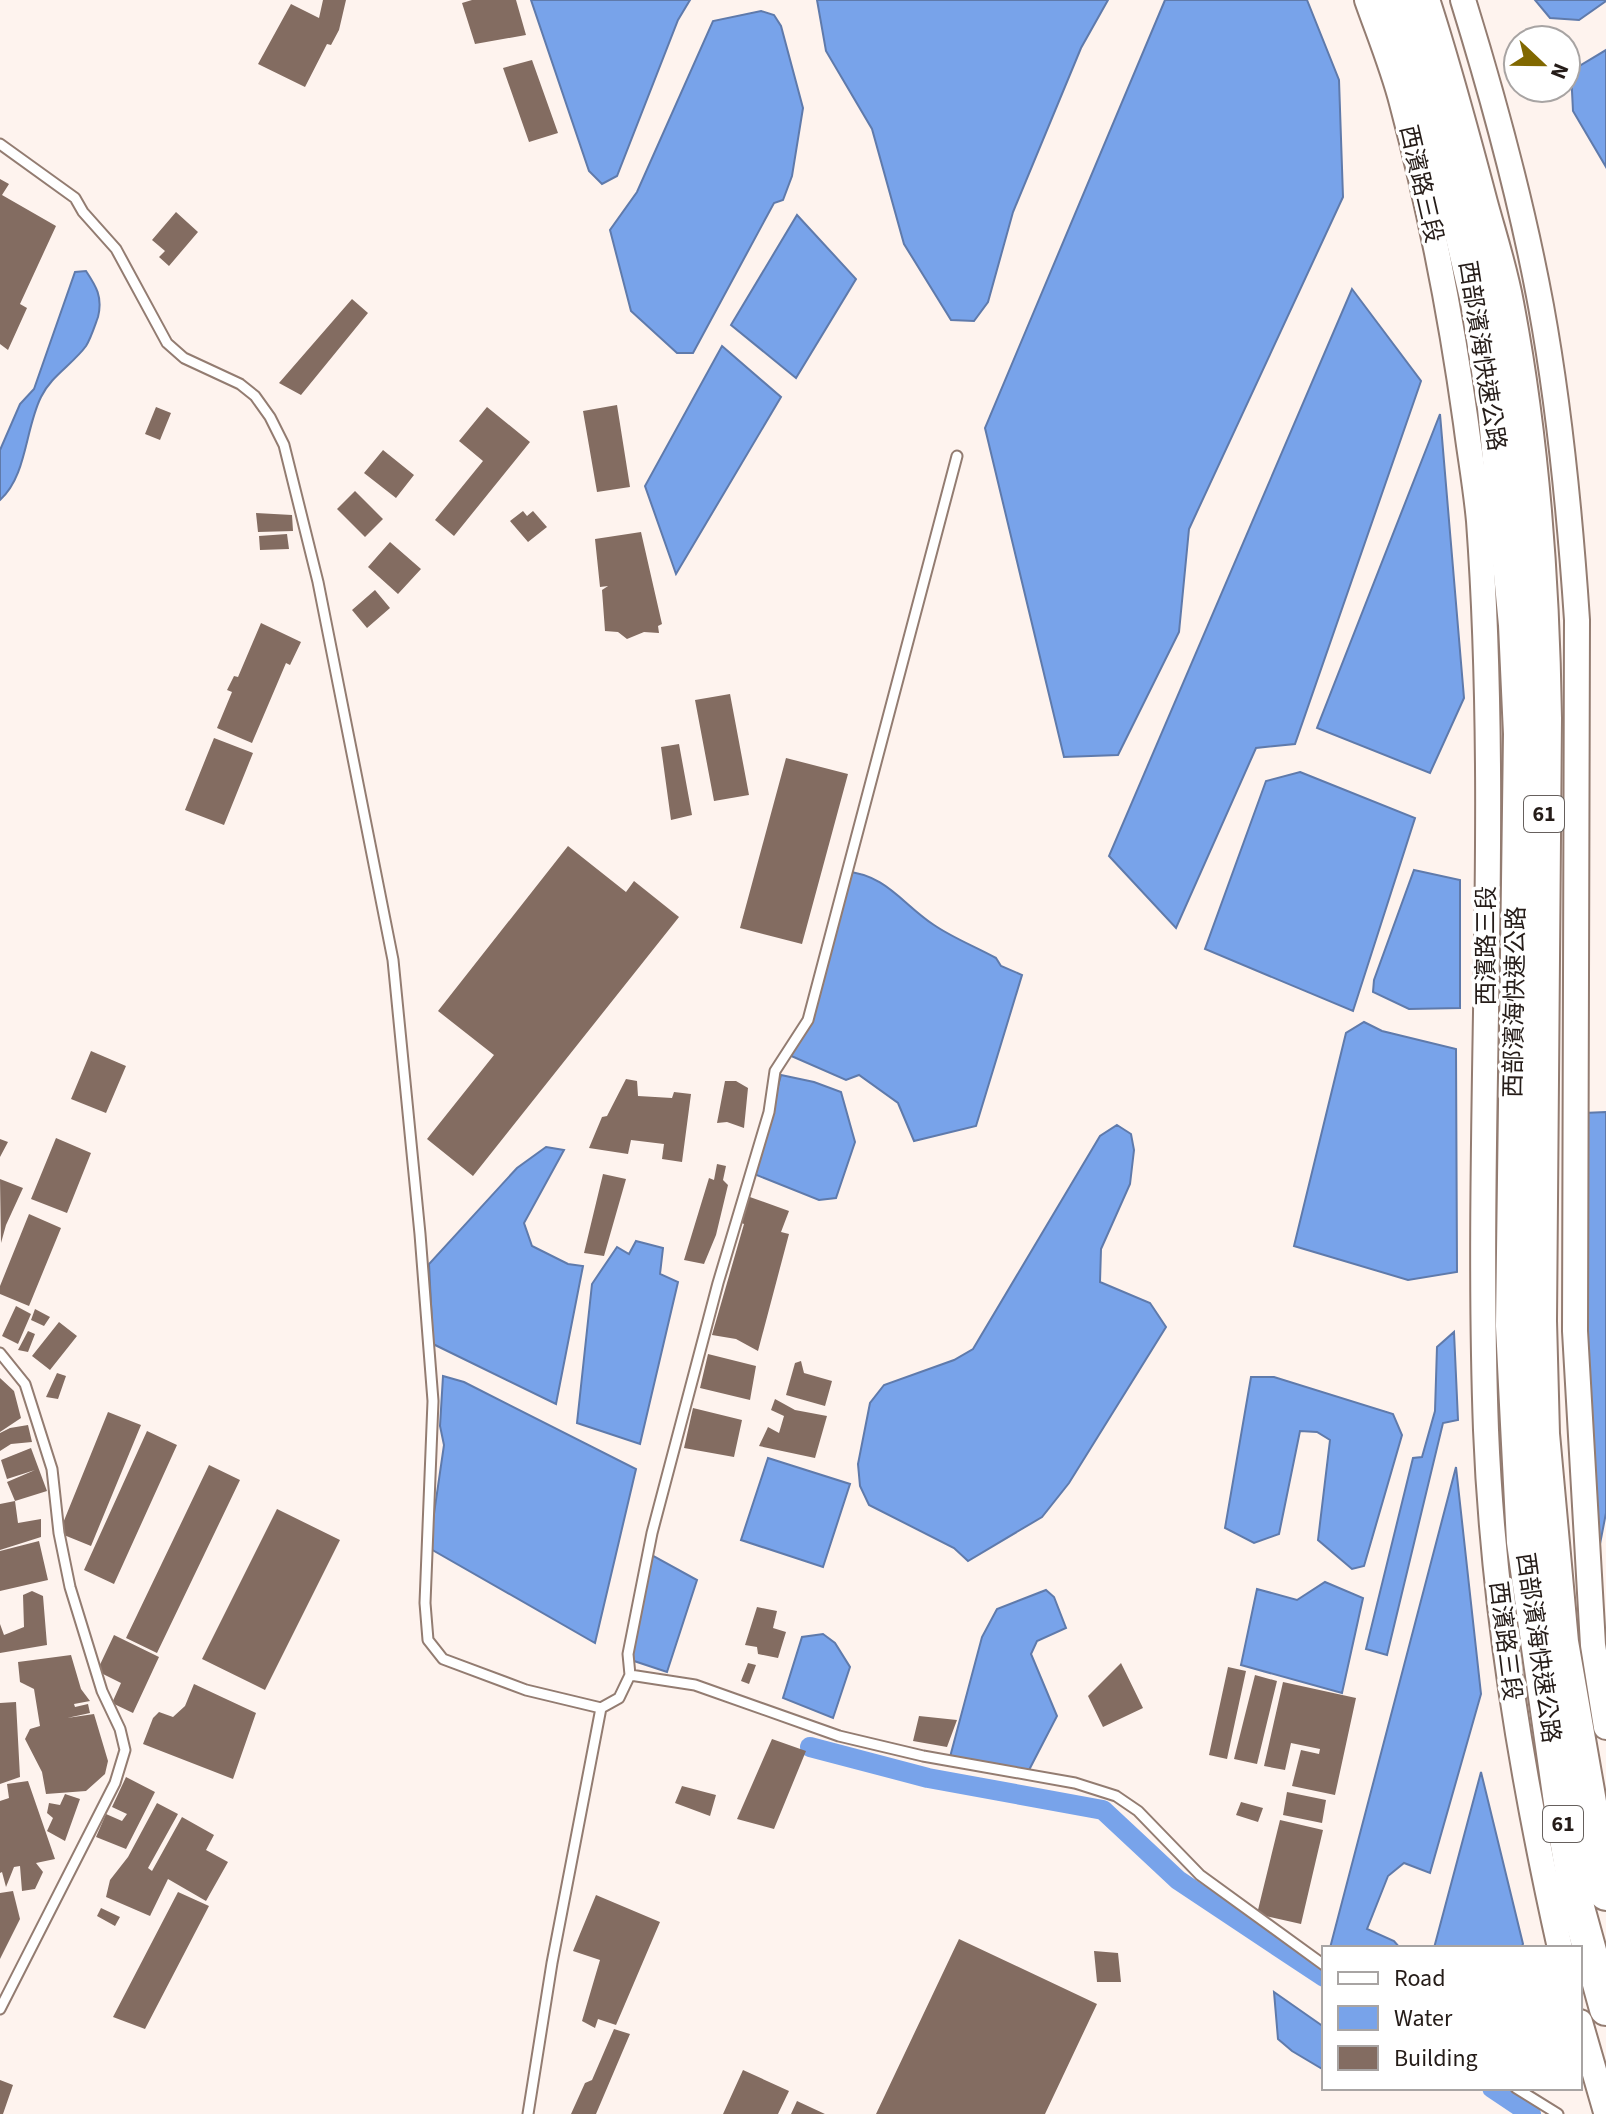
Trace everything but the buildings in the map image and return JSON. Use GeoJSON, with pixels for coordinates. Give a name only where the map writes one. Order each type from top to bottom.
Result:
{"type":"FeatureCollection","features":[{"type":"Feature","properties":{"kind":"highway","name":"西部濱海快速公路"},"geometry":{"type":"LineString","coordinates":[[1394,0],[1430,115],[1477,302],[1494,408],[1515,625],[1520,734],[1512,1326],[1523,1542],[1549,1639],[1606,1894]]}},
{"type":"Feature","properties":{"kind":"highway","name":"西部濱海快速公路"},"geometry":{"type":"LineString","coordinates":[[1423,0],[1448,78],[1507,301],[1523,406],[1538,551],[1544,622],[1545,718],[1540,1321],[1549,1639],[1577,1904],[1606,2009]]}},
{"type":"Feature","properties":{"kind":"street","name":"西濱路三段"},"geometry":{"type":"LineString","coordinates":[[1367,0],[1401,98],[1450,314],[1478,516],[1485,627],[1487,739],[1483,1307],[1486,1435],[1504,1653],[1541,1864],[1560,1946]]}},
{"type":"Feature","properties":{"kind":"street"},"geometry":{"type":"LineString","coordinates":[[1463,0],[1488,81],[1540,304],[1569,511],[1577,620],[1575,1331],[1593,1645],[1606,1727]]}},
{"type":"Feature","properties":{"kind":"street"},"geometry":{"type":"LineString","coordinates":[[1582,2029],[1606,2112]]}},
{"type":"Feature","properties":{"kind":"lane"},"geometry":{"type":"LineString","coordinates":[[0,144],[75,198],[83,212],[116,249],[167,343],[184,358],[240,384],[255,396],[284,445],[318,582],[393,960],[433,1401],[425,1603],[428,1640],[443,1659],[526,1690],[601,1708],[619,1698],[630,1675],[628,1654],[652,1533],[718,1283],[769,1112],[775,1071],[808,1020],[957,456]]}},
{"type":"Feature","properties":{"kind":"lane"},"geometry":{"type":"LineString","coordinates":[[0,1353],[25,1384],[52,1469],[59,1533],[70,1587],[102,1691],[120,1729],[125,1750],[115,1783],[0,2009]]}},
{"type":"Feature","properties":{"kind":"lane"},"geometry":{"type":"LineString","coordinates":[[630,1675],[695,1685],[839,1736],[923,1756],[1075,1783],[1116,1796],[1138,1811],[1200,1875],[1322,1964]]}},
{"type":"Feature","properties":{"kind":"lane"},"geometry":{"type":"LineString","coordinates":[[528,2114],[555,1949],[601,1708]]}},
{"type":"Feature","properties":{"kind":"lane"},"geometry":{"type":"LineString","coordinates":[[1519,2090],[1558,2114]]}},
{"type":"Feature","properties":{"kind":"water"},"geometry":{"type":"Polygon","coordinates":[[[531,0],[690,0],[678,20],[617,176],[602,184],[589,171],[531,0]]]}},
{"type":"Feature","properties":{"kind":"water"},"geometry":{"type":"Polygon","coordinates":[[[817,0],[1108,0],[1081,48],[1013,212],[988,302],[974,321],[951,320],[904,244],[872,129],[826,51],[817,0]]]}},
{"type":"Feature","properties":{"kind":"water"},"geometry":{"type":"Polygon","coordinates":[[[1165,0],[1307,0],[1339,80],[1343,197],[1189,529],[1179,632],[1118,755],[1064,757],[985,428],[1165,0]]]}},
{"type":"Feature","properties":{"kind":"water"},"geometry":{"type":"Polygon","coordinates":[[[1535,0],[1606,1],[1579,20],[1550,18],[1535,0]]]}},
{"type":"Feature","properties":{"kind":"water"},"geometry":{"type":"Polygon","coordinates":[[[761,11],[774,15],[781,26],[803,108],[792,176],[783,200],[774,203],[693,353],[677,353],[631,311],[610,230],[637,192],[713,21],[761,11]]]}},
{"type":"Feature","properties":{"kind":"water"},"geometry":{"type":"Polygon","coordinates":[[[1606,50],[1606,167],[1573,111],[1573,104],[1582,104],[1582,64],[1606,50]]]}},
{"type":"Feature","properties":{"kind":"water"},"geometry":{"type":"Polygon","coordinates":[[[797,215],[856,279],[796,378],[731,325],[797,215]]]}},
{"type":"Feature","properties":{"kind":"water"},"geometry":{"type":"Polygon","coordinates":[[[86,271],[99,298],[93,332],[86,346],[50,383],[41,397],[16,478],[0,500],[0,450],[20,404],[34,389],[75,272],[86,271]]]}},
{"type":"Feature","properties":{"kind":"water"},"geometry":{"type":"Polygon","coordinates":[[[1352,289],[1421,381],[1295,744],[1256,748],[1176,928],[1109,856],[1352,289]]]}},
{"type":"Feature","properties":{"kind":"water"},"geometry":{"type":"Polygon","coordinates":[[[722,346],[781,397],[676,574],[645,486],[722,346]]]}},
{"type":"Feature","properties":{"kind":"water"},"geometry":{"type":"Polygon","coordinates":[[[1440,414],[1464,698],[1430,773],[1317,728],[1440,414]]]}},
{"type":"Feature","properties":{"kind":"water"},"geometry":{"type":"Polygon","coordinates":[[[1300,772],[1415,818],[1353,1011],[1205,949],[1266,781],[1300,772]]]}},
{"type":"Feature","properties":{"kind":"water"},"geometry":{"type":"Polygon","coordinates":[[[1414,870],[1460,880],[1460,1008],[1409,1009],[1373,992],[1374,980],[1414,870]]]}},
{"type":"Feature","properties":{"kind":"water"},"geometry":{"type":"Polygon","coordinates":[[[844,871],[883,884],[934,925],[996,958],[1001,966],[1022,975],[976,1126],[914,1141],[898,1103],[859,1075],[846,1080],[789,1055],[801,1033],[844,871]]]}},
{"type":"Feature","properties":{"kind":"water"},"geometry":{"type":"Polygon","coordinates":[[[1364,1022],[1382,1031],[1456,1049],[1457,1272],[1408,1280],[1294,1246],[1346,1033],[1364,1022]]]}},
{"type":"Feature","properties":{"kind":"water"},"geometry":{"type":"Polygon","coordinates":[[[781,1075],[841,1092],[855,1142],[836,1198],[819,1200],[754,1174],[781,1075]]]}},
{"type":"Feature","properties":{"kind":"water"},"geometry":{"type":"Polygon","coordinates":[[[1606,1112],[1606,1513],[1593,1580],[1578,1499],[1584,1113],[1606,1112]]]}},
{"type":"Feature","properties":{"kind":"water"},"geometry":{"type":"Polygon","coordinates":[[[1117,1125],[1131,1134],[1134,1150],[1130,1184],[1101,1249],[1100,1282],[1150,1303],[1166,1327],[1069,1483],[1042,1517],[968,1561],[954,1548],[869,1505],[860,1486],[858,1464],[870,1403],[884,1385],[954,1360],[973,1349],[1100,1136],[1117,1125]]]}},
{"type":"Feature","properties":{"kind":"water"},"geometry":{"type":"Polygon","coordinates":[[[546,1147],[564,1150],[524,1223],[532,1246],[568,1264],[583,1266],[556,1404],[433,1344],[429,1264],[517,1168],[546,1147]]]}},
{"type":"Feature","properties":{"kind":"water"},"geometry":{"type":"Polygon","coordinates":[[[636,1241],[663,1248],[660,1274],[678,1282],[640,1444],[577,1423],[592,1284],[617,1247],[629,1254],[636,1241]]]}},
{"type":"Feature","properties":{"kind":"water"},"geometry":{"type":"Polygon","coordinates":[[[1454,1332],[1458,1420],[1443,1423],[1387,1655],[1366,1649],[1413,1458],[1422,1457],[1435,1411],[1437,1347],[1454,1332]]]}},
{"type":"Feature","properties":{"kind":"water"},"geometry":{"type":"Polygon","coordinates":[[[443,1376],[464,1382],[636,1469],[595,1643],[429,1548],[444,1445],[440,1426],[443,1376]]]}},
{"type":"Feature","properties":{"kind":"water"},"geometry":{"type":"Polygon","coordinates":[[[1251,1377],[1274,1377],[1393,1414],[1402,1435],[1364,1566],[1352,1569],[1318,1540],[1330,1440],[1317,1432],[1300,1431],[1279,1534],[1254,1543],[1225,1528],[1251,1377]]]}},
{"type":"Feature","properties":{"kind":"water"},"geometry":{"type":"Polygon","coordinates":[[[768,1458],[850,1484],[823,1567],[741,1540],[768,1458]]]}},
{"type":"Feature","properties":{"kind":"water"},"geometry":{"type":"Polygon","coordinates":[[[1456,1467],[1481,1694],[1430,1873],[1404,1863],[1388,1876],[1367,1929],[1398,1946],[1331,1946],[1456,1467]]]}},
{"type":"Feature","properties":{"kind":"water"},"geometry":{"type":"Polygon","coordinates":[[[650,1554],[697,1580],[667,1672],[628,1659],[650,1554]]]}},
{"type":"Feature","properties":{"kind":"water"},"geometry":{"type":"Polygon","coordinates":[[[1325,1582],[1363,1598],[1342,1693],[1241,1665],[1257,1589],[1297,1600],[1325,1582]]]}},
{"type":"Feature","properties":{"kind":"water"},"geometry":{"type":"Polygon","coordinates":[[[1046,1590],[1054,1597],[1066,1628],[1037,1641],[1031,1654],[1057,1716],[1029,1770],[1015,1772],[950,1757],[982,1637],[997,1609],[1046,1590]]]}},
{"type":"Feature","properties":{"kind":"water"},"geometry":{"type":"Polygon","coordinates":[[[823,1634],[835,1643],[850,1667],[833,1718],[783,1698],[802,1637],[823,1634]]]}},
{"type":"Feature","properties":{"kind":"water"},"geometry":{"type":"Polygon","coordinates":[[[1481,1772],[1523,1944],[1435,1946],[1481,1772]]]}},
{"type":"Feature","properties":{"kind":"water"},"geometry":{"type":"Polygon","coordinates":[[[1274,1992],[1322,2026],[1322,2069],[1292,2051],[1278,2039],[1274,1992]]]}},
{"type":"Feature","properties":{"kind":"waterway"},"geometry":{"type":"LineString","coordinates":[[810,1747],[928,1778],[1103,1810],[1178,1880],[1322,1976]]}},
{"type":"Feature","properties":{"kind":"waterway"},"geometry":{"type":"LineString","coordinates":[[1495,2090],[1531,2114]]}}]}
